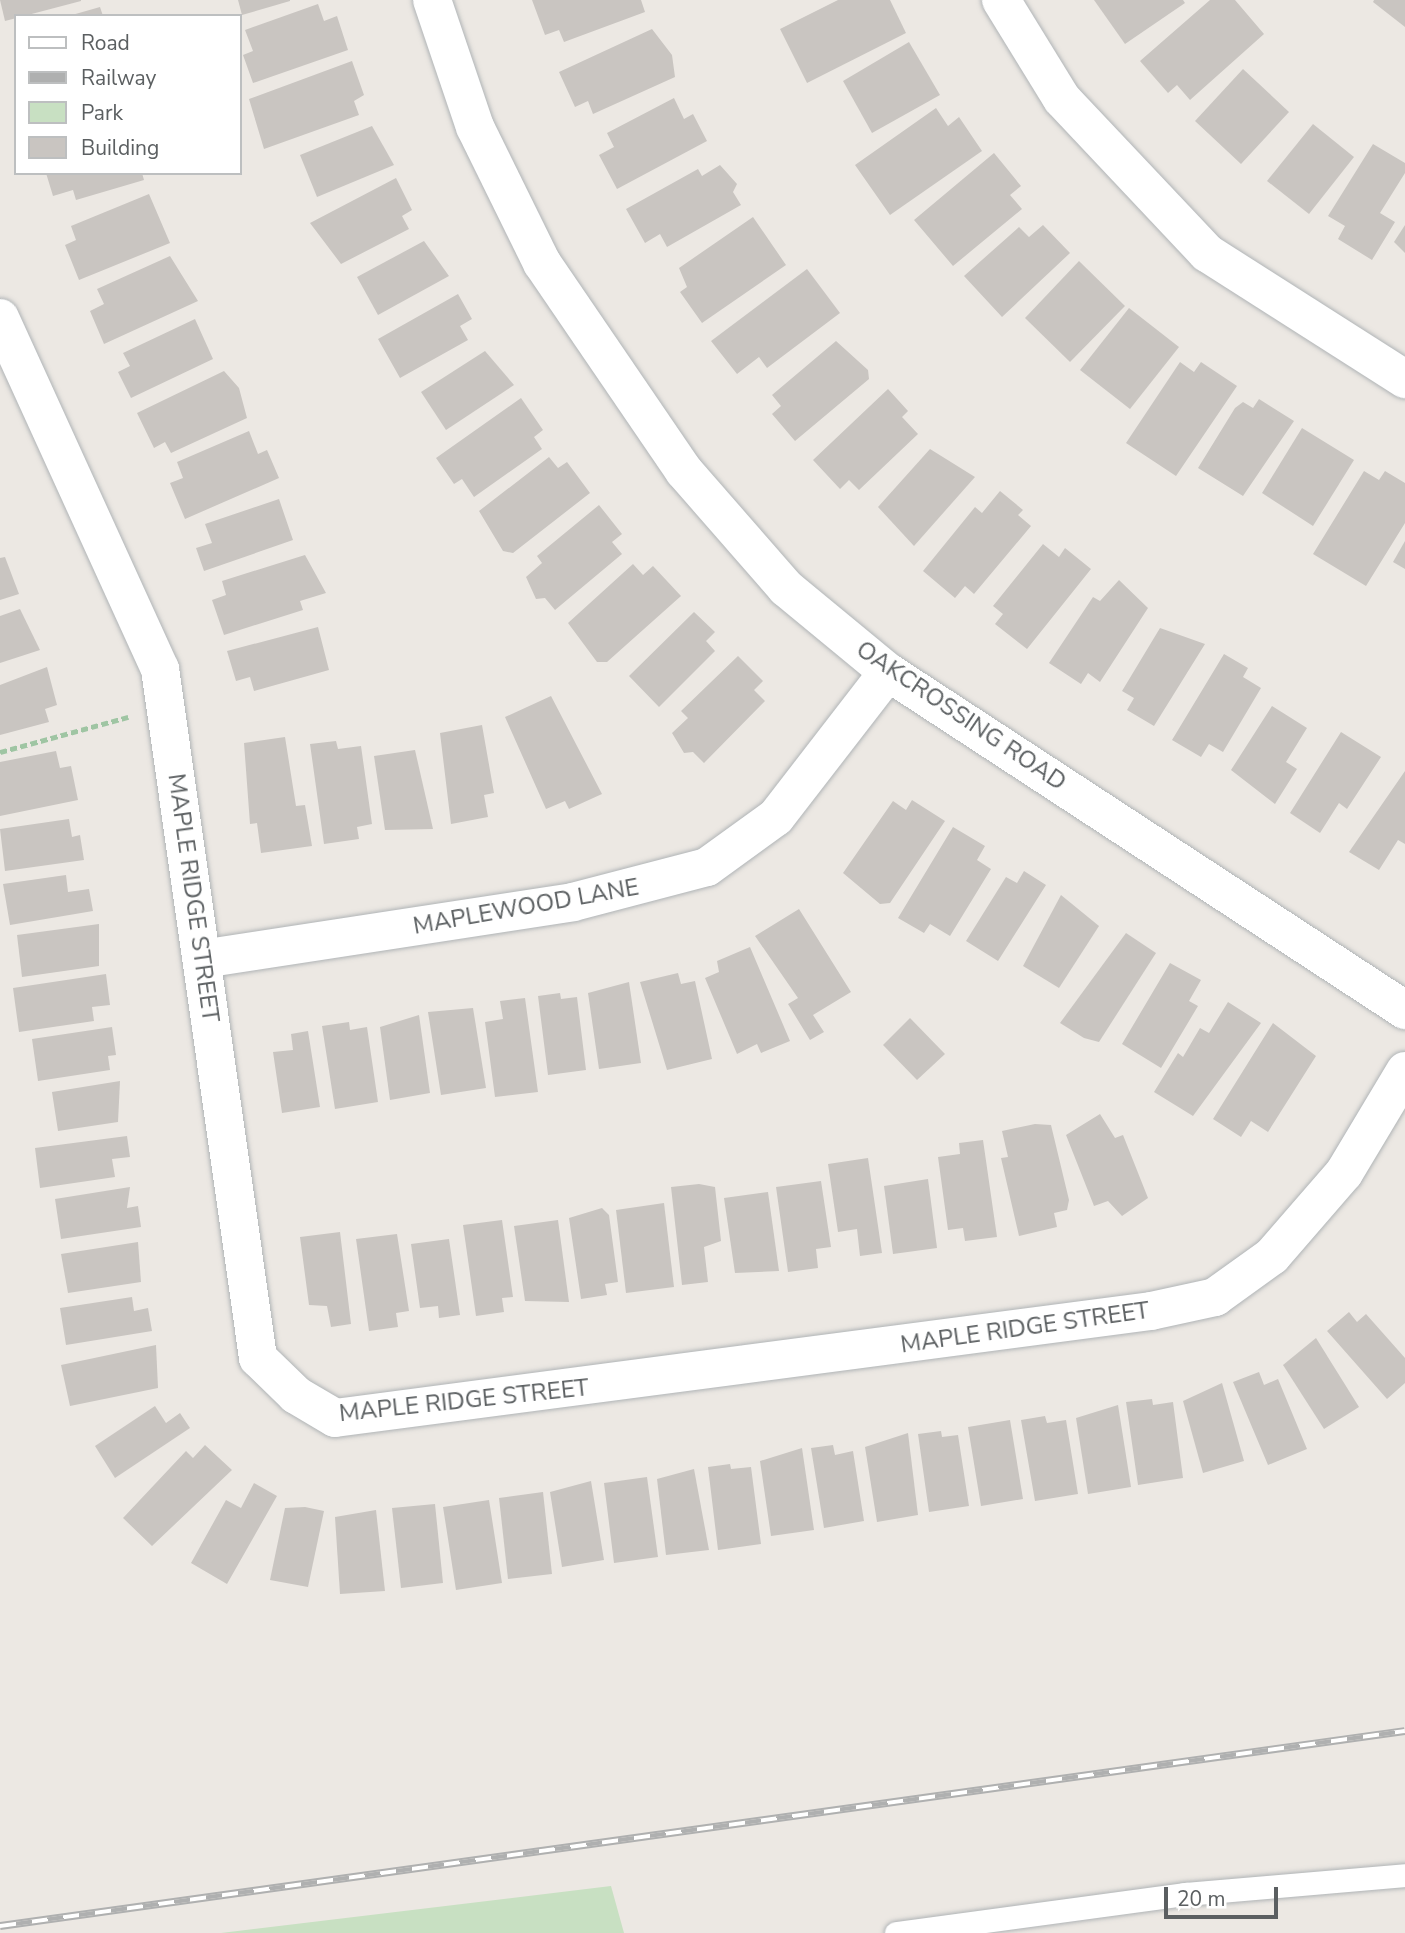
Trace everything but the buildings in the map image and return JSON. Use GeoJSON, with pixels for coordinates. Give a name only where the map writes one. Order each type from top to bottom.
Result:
{"type":"FeatureCollection","features":[{"type":"Feature","properties":{"kind":"street","name":"OAKCROSSING ROAD"},"geometry":{"type":"LineString","coordinates":[[432,0],[475,127],[542,263],[684,471],[786,588],[888,672],[1405,1010]]}},
{"type":"Feature","properties":{"kind":"street"},"geometry":{"type":"LineString","coordinates":[[1001,0],[1062,100],[1207,253],[1405,379]]}},
{"type":"Feature","properties":{"kind":"street","name":"MAPLE RIDGE STREET"},"geometry":{"type":"LineString","coordinates":[[0,318],[160,669],[258,1359],[296,1395],[335,1418],[1110,1317],[1214,1297],[1272,1256],[1344,1173],[1405,1071]]}},
{"type":"Feature","properties":{"kind":"street","name":"MAPLEWOOD LANE"},"geometry":{"type":"LineString","coordinates":[[202,960],[573,902],[707,867],[776,817],[888,672]]}},
{"type":"Feature","properties":{"kind":"lane"},"geometry":{"type":"LineString","coordinates":[[896,1933],[1185,1894],[1405,1875]]}},
{"type":"Feature","properties":{"kind":"path"},"geometry":{"type":"LineString","coordinates":[[0,752],[165,708]]}},
{"type":"Feature","properties":{"kind":"green space"},"geometry":{"type":"Polygon","coordinates":[[[611,1886],[624,1933],[221,1933],[611,1886]]]}},
{"type":"Feature","properties":{"kind":"railway"},"geometry":{"type":"LineString","coordinates":[[0,1926],[1405,1731]]}}]}
